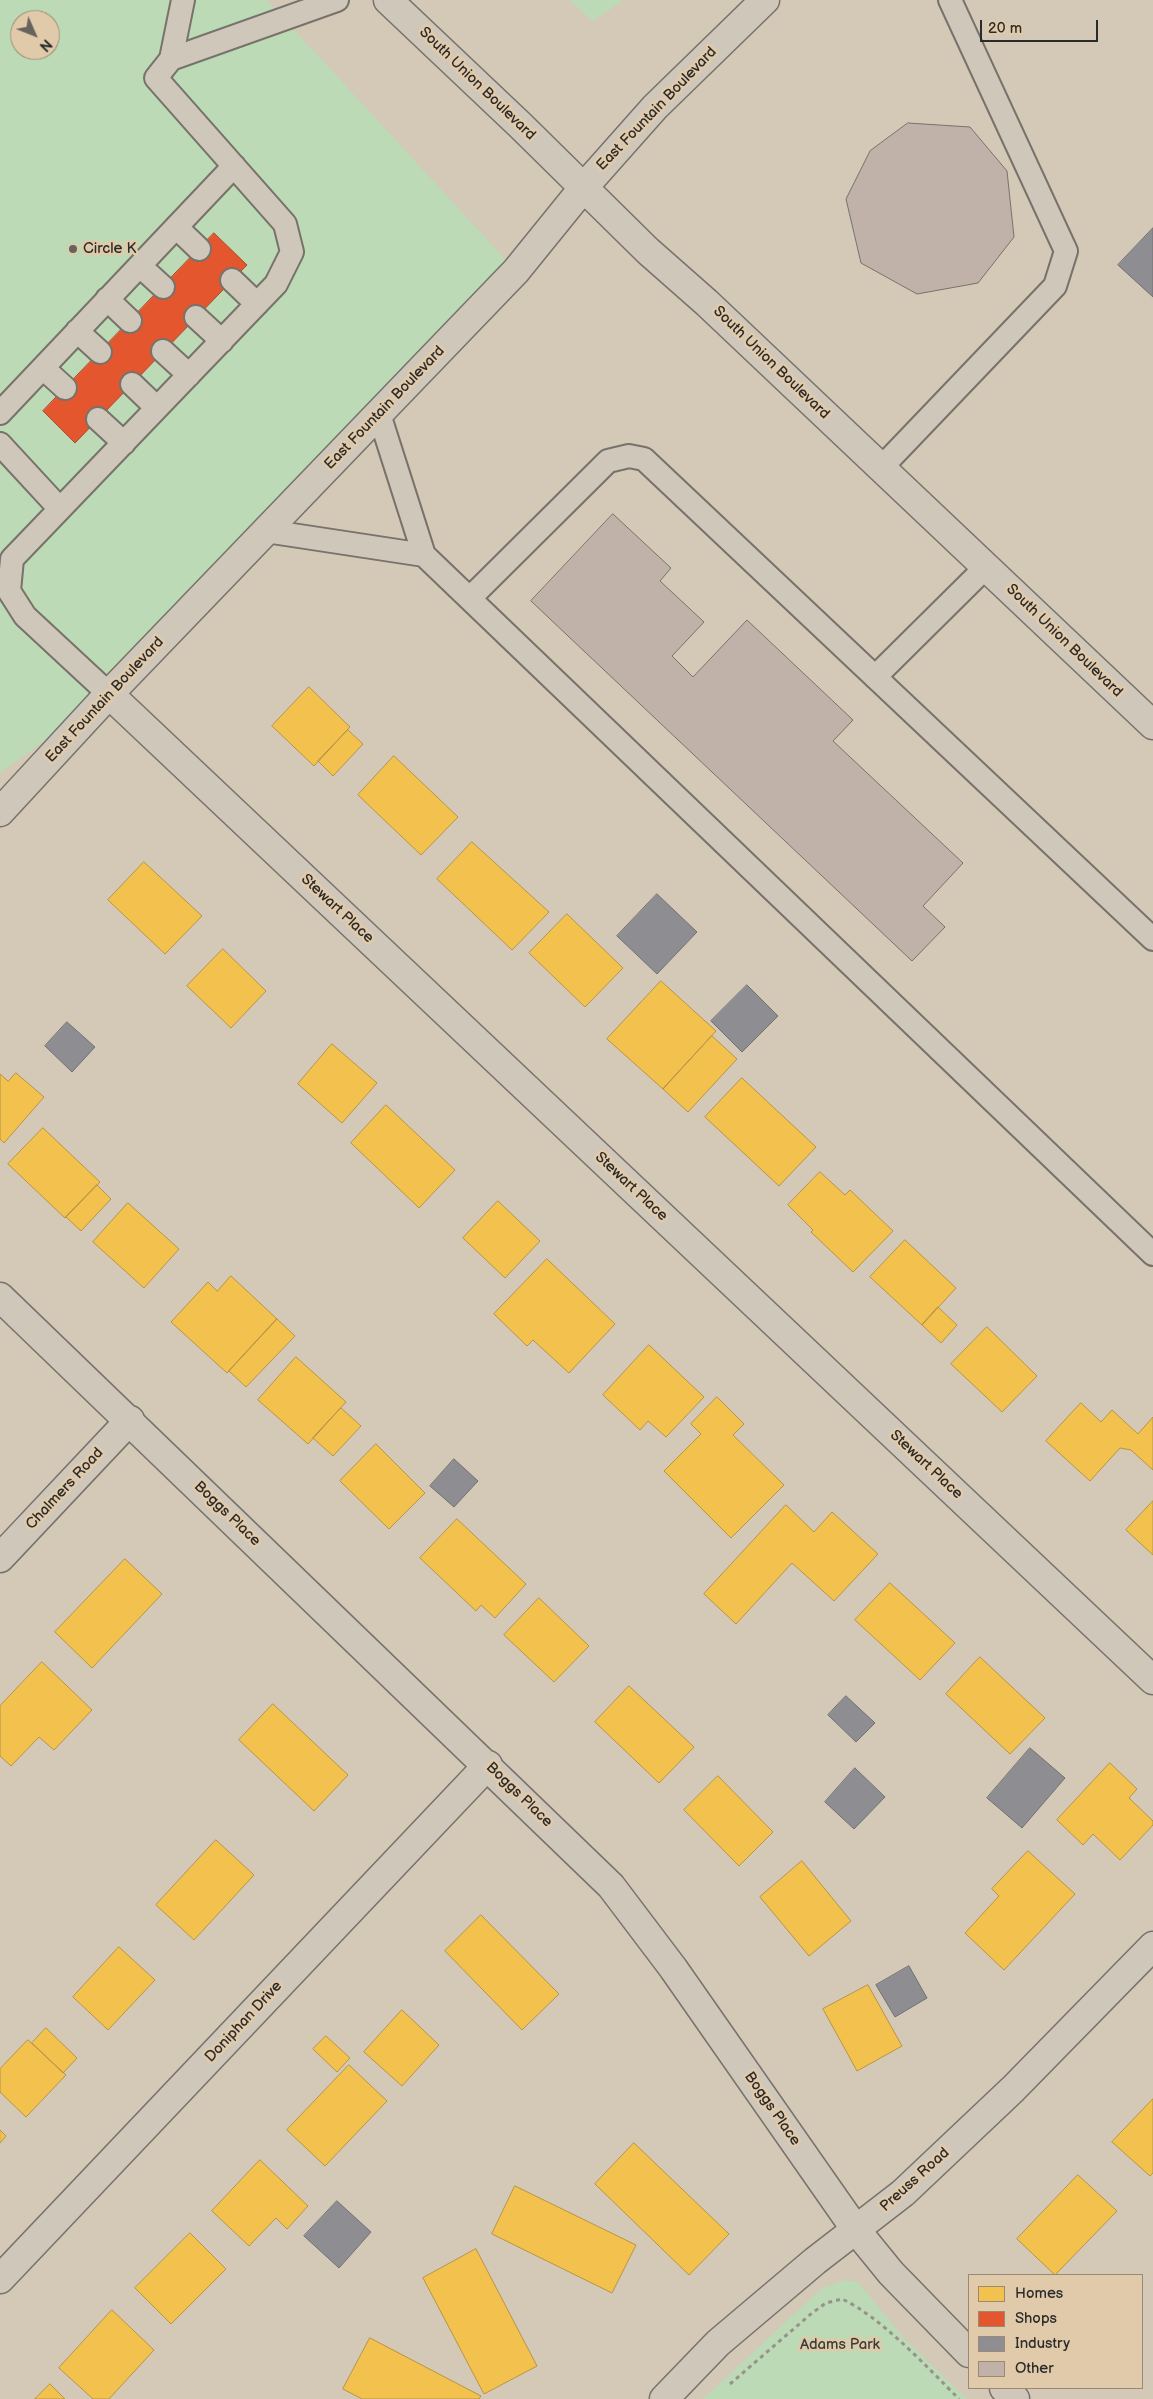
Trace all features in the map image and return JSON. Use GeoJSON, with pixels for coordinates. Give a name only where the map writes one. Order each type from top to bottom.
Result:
{"type":"FeatureCollection","features":[{"type":"Feature","properties":{"kind":"street","name":"South Union Boulevard"},"geometry":{"type":"LineString","coordinates":[[388,0],[584,187],[648,251],[707,303],[1153,725]]}},
{"type":"Feature","properties":{"kind":"street","name":"East Fountain Boulevard"},"geometry":{"type":"LineString","coordinates":[[0,812],[109,694],[516,271],[584,187],[656,107],[765,0]]}},
{"type":"Feature","properties":{"kind":"street","name":"Stewart Place"},"geometry":{"type":"LineString","coordinates":[[109,694],[1153,1680]]}},
{"type":"Feature","properties":{"kind":"street","name":"Boggs Place"},"geometry":{"type":"LineString","coordinates":[[0,1297],[488,1765],[611,1886],[674,1968],[856,2230],[891,2273],[968,2351]]}},
{"type":"Feature","properties":{"kind":"street","name":"Chalmers Road"},"geometry":{"type":"LineString","coordinates":[[0,1558],[130,1420]]}},
{"type":"Feature","properties":{"kind":"street","name":"Doniphan Drive"},"geometry":{"type":"LineString","coordinates":[[0,2279],[488,1765]]}},
{"type":"Feature","properties":{"kind":"street","name":"Preuss Road"},"geometry":{"type":"LineString","coordinates":[[664,2399],[718,2343],[815,2261],[903,2193],[1013,2089],[1153,1946]]}},
{"type":"Feature","properties":{"kind":"street"},"geometry":{"type":"LineString","coordinates":[[1005,2389],[1015,2399]]}},
{"type":"Feature","properties":{"kind":"lane"},"geometry":{"type":"LineString","coordinates":[[109,694],[25,616],[10,591],[12,559],[276,284],[292,252],[285,224],[156,78],[171,59],[183,0]]}},
{"type":"Feature","properties":{"kind":"lane"},"geometry":{"type":"LineString","coordinates":[[171,59],[337,0]]}},
{"type":"Feature","properties":{"kind":"lane"},"geometry":{"type":"LineString","coordinates":[[881,468],[1055,286],[1066,250],[950,0]]}},
{"type":"Feature","properties":{"kind":"lane"},"geometry":{"type":"LineString","coordinates":[[0,413],[234,166]]}},
{"type":"Feature","properties":{"kind":"lane"},"geometry":{"type":"LineString","coordinates":[[176,227],[199,249]]}},
{"type":"Feature","properties":{"kind":"lane"},"geometry":{"type":"LineString","coordinates":[[140,266],[163,287]]}},
{"type":"Feature","properties":{"kind":"lane"},"geometry":{"type":"LineString","coordinates":[[232,280],[256,304]]}},
{"type":"Feature","properties":{"kind":"lane"},"geometry":{"type":"LineString","coordinates":[[107,299],[130,321]]}},
{"type":"Feature","properties":{"kind":"lane"},"geometry":{"type":"LineString","coordinates":[[196,318],[222,341]]}},
{"type":"Feature","properties":{"kind":"lane"},"geometry":{"type":"LineString","coordinates":[[77,331],[100,352]]}},
{"type":"Feature","properties":{"kind":"lane"},"geometry":{"type":"LineString","coordinates":[[163,351],[189,375]]}},
{"type":"Feature","properties":{"kind":"lane"},"geometry":{"type":"LineString","coordinates":[[43,368],[65,388]]}},
{"type":"Feature","properties":{"kind":"lane"},"geometry":{"type":"LineString","coordinates":[[132,384],[157,408]]}},
{"type":"Feature","properties":{"kind":"lane"},"geometry":{"type":"LineString","coordinates":[[379,414],[424,555],[1153,1254]]}},
{"type":"Feature","properties":{"kind":"lane"},"geometry":{"type":"LineString","coordinates":[[98,419],[124,443]]}},
{"type":"Feature","properties":{"kind":"lane"},"geometry":{"type":"LineString","coordinates":[[0,444],[60,509]]}},
{"type":"Feature","properties":{"kind":"lane"},"geometry":{"type":"LineString","coordinates":[[470,598],[608,461],[629,456],[644,459],[1153,939]]}},
{"type":"Feature","properties":{"kind":"lane"},"geometry":{"type":"LineString","coordinates":[[266,531],[424,555]]}},
{"type":"Feature","properties":{"kind":"lane"},"geometry":{"type":"LineString","coordinates":[[875,677],[986,567]]}},
{"type":"Feature","properties":{"kind":"path"},"geometry":{"type":"LineString","coordinates":[[727,2387],[812,2313],[826,2304],[842,2299],[852,2303],[900,2342],[959,2399]]}},
{"type":"Feature","properties":{"kind":"green space"},"geometry":{"type":"Polygon","coordinates":[[[0,0],[267,0],[516,271],[109,694],[0,773],[0,0]]]}},
{"type":"Feature","properties":{"kind":"green space"},"geometry":{"type":"Polygon","coordinates":[[[568,0],[624,0],[593,21],[568,0]]]}},
{"type":"Feature","properties":{"kind":"green space","name":"Adams Park"},"geometry":{"type":"Polygon","coordinates":[[[845,2280],[858,2282],[904,2338],[967,2399],[703,2399],[822,2288],[845,2280]]]}},
{"type":"Feature","properties":{"kind":"building: Homes"},"geometry":{"type":"Polygon","coordinates":[[[309,687],[350,727],[314,766],[272,726],[309,687]]]}},
{"type":"Feature","properties":{"kind":"building: Homes"},"geometry":{"type":"Polygon","coordinates":[[[348,730],[363,744],[333,776],[318,761],[348,730]]]}},
{"type":"Feature","properties":{"kind":"building: Homes"},"geometry":{"type":"Polygon","coordinates":[[[394,756],[458,817],[421,855],[358,795],[394,756]]]}},
{"type":"Feature","properties":{"kind":"building: Homes"},"geometry":{"type":"Polygon","coordinates":[[[472,842],[549,912],[512,950],[437,879],[472,842]]]}},
{"type":"Feature","properties":{"kind":"building: Homes"},"geometry":{"type":"Polygon","coordinates":[[[144,862],[202,916],[165,954],[108,900],[144,862]]]}},
{"type":"Feature","properties":{"kind":"building: Homes"},"geometry":{"type":"Polygon","coordinates":[[[567,914],[623,968],[585,1007],[529,953],[567,914]]]}},
{"type":"Feature","properties":{"kind":"building: Homes"},"geometry":{"type":"Polygon","coordinates":[[[223,949],[266,991],[231,1028],[187,986],[223,949]]]}},
{"type":"Feature","properties":{"kind":"building: Homes"},"geometry":{"type":"Polygon","coordinates":[[[661,981],[716,1031],[663,1089],[607,1039],[661,981]]]}},
{"type":"Feature","properties":{"kind":"building: Homes"},"geometry":{"type":"Polygon","coordinates":[[[712,1036],[737,1059],[688,1112],[663,1089],[712,1036]]]}},
{"type":"Feature","properties":{"kind":"building: Homes"},"geometry":{"type":"Polygon","coordinates":[[[332,1044],[377,1083],[342,1123],[298,1084],[332,1044]]]}},
{"type":"Feature","properties":{"kind":"building: Homes"},"geometry":{"type":"Polygon","coordinates":[[[16,1073],[44,1097],[4,1143],[0,1139],[0,1074],[8,1081],[16,1073]]]}},
{"type":"Feature","properties":{"kind":"building: Homes"},"geometry":{"type":"Polygon","coordinates":[[[742,1078],[816,1147],[779,1186],[705,1117],[742,1078]]]}},
{"type":"Feature","properties":{"kind":"building: Homes"},"geometry":{"type":"Polygon","coordinates":[[[386,1105],[455,1170],[419,1208],[351,1143],[386,1105]]]}},
{"type":"Feature","properties":{"kind":"building: Homes"},"geometry":{"type":"Polygon","coordinates":[[[43,1128],[100,1182],[65,1218],[8,1164],[43,1128]]]}},
{"type":"Feature","properties":{"kind":"building: Homes"},"geometry":{"type":"Polygon","coordinates":[[[820,1172],[845,1195],[850,1190],[893,1231],[853,1272],[811,1232],[813,1230],[788,1205],[820,1172]]]}},
{"type":"Feature","properties":{"kind":"building: Homes"},"geometry":{"type":"Polygon","coordinates":[[[97,1185],[111,1199],[81,1231],[66,1217],[97,1185]]]}},
{"type":"Feature","properties":{"kind":"building: Homes"},"geometry":{"type":"Polygon","coordinates":[[[498,1201],[540,1241],[505,1278],[463,1238],[498,1201]]]}},
{"type":"Feature","properties":{"kind":"building: Homes"},"geometry":{"type":"Polygon","coordinates":[[[128,1203],[179,1249],[144,1288],[93,1242],[128,1203]]]}},
{"type":"Feature","properties":{"kind":"building: Homes"},"geometry":{"type":"Polygon","coordinates":[[[905,1240],[956,1288],[922,1325],[870,1277],[905,1240]]]}},
{"type":"Feature","properties":{"kind":"building: Homes"},"geometry":{"type":"Polygon","coordinates":[[[547,1259],[615,1324],[569,1373],[533,1340],[527,1346],[494,1314],[547,1259]]]}},
{"type":"Feature","properties":{"kind":"building: Homes"},"geometry":{"type":"Polygon","coordinates":[[[231,1276],[277,1319],[227,1373],[171,1322],[208,1282],[217,1291],[231,1276]]]}},
{"type":"Feature","properties":{"kind":"building: Homes"},"geometry":{"type":"Polygon","coordinates":[[[938,1307],[957,1325],[941,1343],[922,1325],[938,1307]]]}},
{"type":"Feature","properties":{"kind":"building: Homes"},"geometry":{"type":"Polygon","coordinates":[[[277,1319],[295,1336],[246,1387],[229,1371],[277,1319]]]}},
{"type":"Feature","properties":{"kind":"building: Homes"},"geometry":{"type":"Polygon","coordinates":[[[987,1327],[1037,1376],[1002,1412],[951,1364],[987,1327]]]}},
{"type":"Feature","properties":{"kind":"building: Homes"},"geometry":{"type":"Polygon","coordinates":[[[649,1345],[704,1397],[666,1437],[648,1421],[640,1430],[603,1395],[649,1345]]]}},
{"type":"Feature","properties":{"kind":"building: Homes"},"geometry":{"type":"Polygon","coordinates":[[[296,1357],[346,1402],[308,1444],[258,1400],[296,1357]]]}},
{"type":"Feature","properties":{"kind":"building: Homes"},"geometry":{"type":"Polygon","coordinates":[[[717,1397],[744,1424],[733,1435],[784,1485],[731,1538],[664,1471],[701,1434],[691,1424],[717,1397]]]}},
{"type":"Feature","properties":{"kind":"building: Homes"},"geometry":{"type":"Polygon","coordinates":[[[1081,1403],[1101,1422],[1112,1410],[1138,1434],[1153,1417],[1153,1470],[1131,1450],[1120,1448],[1090,1481],[1046,1441],[1081,1403]]]}},
{"type":"Feature","properties":{"kind":"building: Homes"},"geometry":{"type":"Polygon","coordinates":[[[341,1408],[361,1426],[333,1456],[313,1438],[341,1408]]]}},
{"type":"Feature","properties":{"kind":"building: Homes"},"geometry":{"type":"Polygon","coordinates":[[[376,1444],[425,1493],[389,1529],[340,1481],[376,1444]]]}},
{"type":"Feature","properties":{"kind":"building: Homes"},"geometry":{"type":"Polygon","coordinates":[[[1153,1501],[1153,1555],[1126,1530],[1153,1501]]]}},
{"type":"Feature","properties":{"kind":"building: Homes"},"geometry":{"type":"Polygon","coordinates":[[[786,1505],[814,1532],[832,1512],[878,1554],[834,1601],[792,1563],[736,1624],[704,1594],[786,1505]]]}},
{"type":"Feature","properties":{"kind":"building: Homes"},"geometry":{"type":"Polygon","coordinates":[[[457,1519],[526,1584],[495,1618],[481,1605],[476,1611],[420,1558],[457,1519]]]}},
{"type":"Feature","properties":{"kind":"building: Homes"},"geometry":{"type":"Polygon","coordinates":[[[125,1559],[162,1594],[92,1668],[55,1632],[125,1559]]]}},
{"type":"Feature","properties":{"kind":"building: Homes"},"geometry":{"type":"Polygon","coordinates":[[[890,1583],[955,1643],[920,1680],[855,1620],[890,1583]]]}},
{"type":"Feature","properties":{"kind":"building: Homes"},"geometry":{"type":"Polygon","coordinates":[[[539,1598],[589,1646],[554,1682],[504,1635],[539,1598]]]}},
{"type":"Feature","properties":{"kind":"building: Homes"},"geometry":{"type":"Polygon","coordinates":[[[980,1657],[1045,1718],[1010,1754],[946,1694],[980,1657]]]}},
{"type":"Feature","properties":{"kind":"building: Homes"},"geometry":{"type":"Polygon","coordinates":[[[42,1662],[92,1710],[54,1750],[39,1737],[11,1766],[0,1756],[0,1706],[42,1662]]]}},
{"type":"Feature","properties":{"kind":"building: Homes"},"geometry":{"type":"Polygon","coordinates":[[[629,1686],[694,1747],[659,1783],[595,1722],[629,1686]]]}},
{"type":"Feature","properties":{"kind":"building: Homes"},"geometry":{"type":"Polygon","coordinates":[[[273,1704],[348,1775],[314,1811],[239,1740],[273,1704]]]}},
{"type":"Feature","properties":{"kind":"building: Homes"},"geometry":{"type":"Polygon","coordinates":[[[1110,1763],[1137,1789],[1129,1798],[1153,1821],[1153,1825],[1120,1860],[1093,1834],[1083,1845],[1057,1820],[1110,1763]]]}},
{"type":"Feature","properties":{"kind":"building: Homes"},"geometry":{"type":"Polygon","coordinates":[[[718,1776],[773,1832],[739,1866],[684,1810],[718,1776]]]}},
{"type":"Feature","properties":{"kind":"building: Homes"},"geometry":{"type":"Polygon","coordinates":[[[216,1840],[254,1875],[194,1940],[156,1905],[216,1840]]]}},
{"type":"Feature","properties":{"kind":"building: Homes"},"geometry":{"type":"Polygon","coordinates":[[[1028,1851],[1075,1894],[1004,1970],[965,1933],[999,1896],[992,1889],[1028,1851]]]}},
{"type":"Feature","properties":{"kind":"building: Homes"},"geometry":{"type":"Polygon","coordinates":[[[802,1861],[851,1921],[809,1956],[760,1897],[802,1861]]]}},
{"type":"Feature","properties":{"kind":"building: Homes"},"geometry":{"type":"Polygon","coordinates":[[[481,1915],[559,1994],[522,2030],[445,1951],[481,1915]]]}},
{"type":"Feature","properties":{"kind":"building: Homes"},"geometry":{"type":"Polygon","coordinates":[[[119,1947],[155,1980],[108,2030],[73,1997],[119,1947]]]}},
{"type":"Feature","properties":{"kind":"building: Homes"},"geometry":{"type":"Polygon","coordinates":[[[868,1985],[902,2046],[857,2071],[823,2009],[868,1985]]]}},
{"type":"Feature","properties":{"kind":"building: Homes"},"geometry":{"type":"Polygon","coordinates":[[[402,2010],[439,2045],[402,2086],[364,2052],[402,2010]]]}},
{"type":"Feature","properties":{"kind":"building: Homes"},"geometry":{"type":"Polygon","coordinates":[[[46,2028],[77,2058],[63,2073],[32,2043],[46,2028]]]}},
{"type":"Feature","properties":{"kind":"building: Homes"},"geometry":{"type":"Polygon","coordinates":[[[326,2036],[350,2058],[337,2072],[313,2049],[326,2036]]]}},
{"type":"Feature","properties":{"kind":"building: Homes"},"geometry":{"type":"Polygon","coordinates":[[[28,2040],[66,2075],[26,2117],[0,2092],[0,2069],[28,2040]]]}},
{"type":"Feature","properties":{"kind":"building: Homes"},"geometry":{"type":"Polygon","coordinates":[[[349,2065],[387,2101],[325,2166],[287,2130],[349,2065]]]}},
{"type":"Feature","properties":{"kind":"building: Homes"},"geometry":{"type":"Polygon","coordinates":[[[1153,2099],[1153,2173],[1150,2176],[1112,2142],[1153,2099]]]}},
{"type":"Feature","properties":{"kind":"building: Homes"},"geometry":{"type":"Polygon","coordinates":[[[0,2130],[6,2136],[0,2143],[0,2130]]]}},
{"type":"Feature","properties":{"kind":"building: Homes"},"geometry":{"type":"Polygon","coordinates":[[[634,2143],[729,2234],[689,2275],[595,2184],[634,2143]]]}},
{"type":"Feature","properties":{"kind":"building: Homes"},"geometry":{"type":"Polygon","coordinates":[[[260,2160],[308,2206],[287,2229],[276,2218],[249,2246],[212,2211],[260,2160]]]}},
{"type":"Feature","properties":{"kind":"building: Homes"},"geometry":{"type":"Polygon","coordinates":[[[1078,2175],[1117,2211],[1056,2274],[1017,2239],[1078,2175]]]}},
{"type":"Feature","properties":{"kind":"building: Homes"},"geometry":{"type":"Polygon","coordinates":[[[515,2186],[636,2245],[612,2293],[492,2234],[515,2186]]]}},
{"type":"Feature","properties":{"kind":"building: Homes"},"geometry":{"type":"Polygon","coordinates":[[[190,2233],[226,2269],[171,2324],[135,2288],[190,2233]]]}},
{"type":"Feature","properties":{"kind":"building: Homes"},"geometry":{"type":"Polygon","coordinates":[[[476,2249],[537,2366],[484,2394],[423,2278],[476,2249]]]}},
{"type":"Feature","properties":{"kind":"building: Homes"},"geometry":{"type":"Polygon","coordinates":[[[112,2310],[154,2350],[109,2399],[93,2399],[59,2368],[112,2310]]]}},
{"type":"Feature","properties":{"kind":"building: Homes"},"geometry":{"type":"Polygon","coordinates":[[[370,2338],[481,2396],[479,2399],[362,2399],[343,2389],[370,2338]]]}},
{"type":"Feature","properties":{"kind":"building: Homes"},"geometry":{"type":"Polygon","coordinates":[[[50,2384],[65,2399],[35,2399],[50,2384]]]}},
{"type":"Feature","properties":{"kind":"building: Shops","name":"Circle K"},"geometry":{"type":"Polygon","coordinates":[[[214,233],[247,265],[75,443],[43,411],[214,233]]]}},
{"type":"Feature","properties":{"kind":"building: Industry"},"geometry":{"type":"Polygon","coordinates":[[[1153,228],[1153,297],[1118,265],[1153,228]]]}},
{"type":"Feature","properties":{"kind":"building: Industry"},"geometry":{"type":"Polygon","coordinates":[[[657,894],[697,932],[657,974],[617,936],[657,894]]]}},
{"type":"Feature","properties":{"kind":"building: Industry"},"geometry":{"type":"Polygon","coordinates":[[[747,985],[778,1016],[742,1052],[711,1021],[747,985]]]}},
{"type":"Feature","properties":{"kind":"building: Industry"},"geometry":{"type":"Polygon","coordinates":[[[67,1022],[95,1047],[72,1072],[45,1046],[67,1022]]]}},
{"type":"Feature","properties":{"kind":"building: Industry"},"geometry":{"type":"Polygon","coordinates":[[[454,1459],[478,1481],[454,1507],[430,1486],[454,1459]]]}},
{"type":"Feature","properties":{"kind":"building: Industry"},"geometry":{"type":"Polygon","coordinates":[[[846,1696],[875,1723],[856,1742],[828,1715],[846,1696]]]}},
{"type":"Feature","properties":{"kind":"building: Industry"},"geometry":{"type":"Polygon","coordinates":[[[1030,1748],[1065,1778],[1022,1828],[987,1798],[1030,1748]]]}},
{"type":"Feature","properties":{"kind":"building: Industry"},"geometry":{"type":"Polygon","coordinates":[[[855,1768],[885,1797],[854,1829],[825,1802],[855,1768]]]}},
{"type":"Feature","properties":{"kind":"building: Industry"},"geometry":{"type":"Polygon","coordinates":[[[909,1966],[927,1998],[895,2017],[876,1985],[909,1966]]]}},
{"type":"Feature","properties":{"kind":"building: Industry"},"geometry":{"type":"Polygon","coordinates":[[[337,2201],[371,2232],[339,2268],[304,2236],[337,2201]]]}},
{"type":"Feature","properties":{"kind":"building: Other"},"geometry":{"type":"Polygon","coordinates":[[[908,123],[970,127],[1007,171],[1014,237],[978,283],[917,294],[861,263],[846,199],[870,151],[908,123]]]}},
{"type":"Feature","properties":{"kind":"building: Other"},"geometry":{"type":"Polygon","coordinates":[[[613,514],[671,568],[660,581],[704,622],[672,656],[693,677],[747,620],[853,720],[833,741],[963,863],[923,906],[945,927],[912,961],[531,601],[613,514]]]}},
{"type":"Feature","properties":{"kind":"place","name":"Circle K"},"geometry":{"type":"Point","coordinates":[73,249]}}]}
